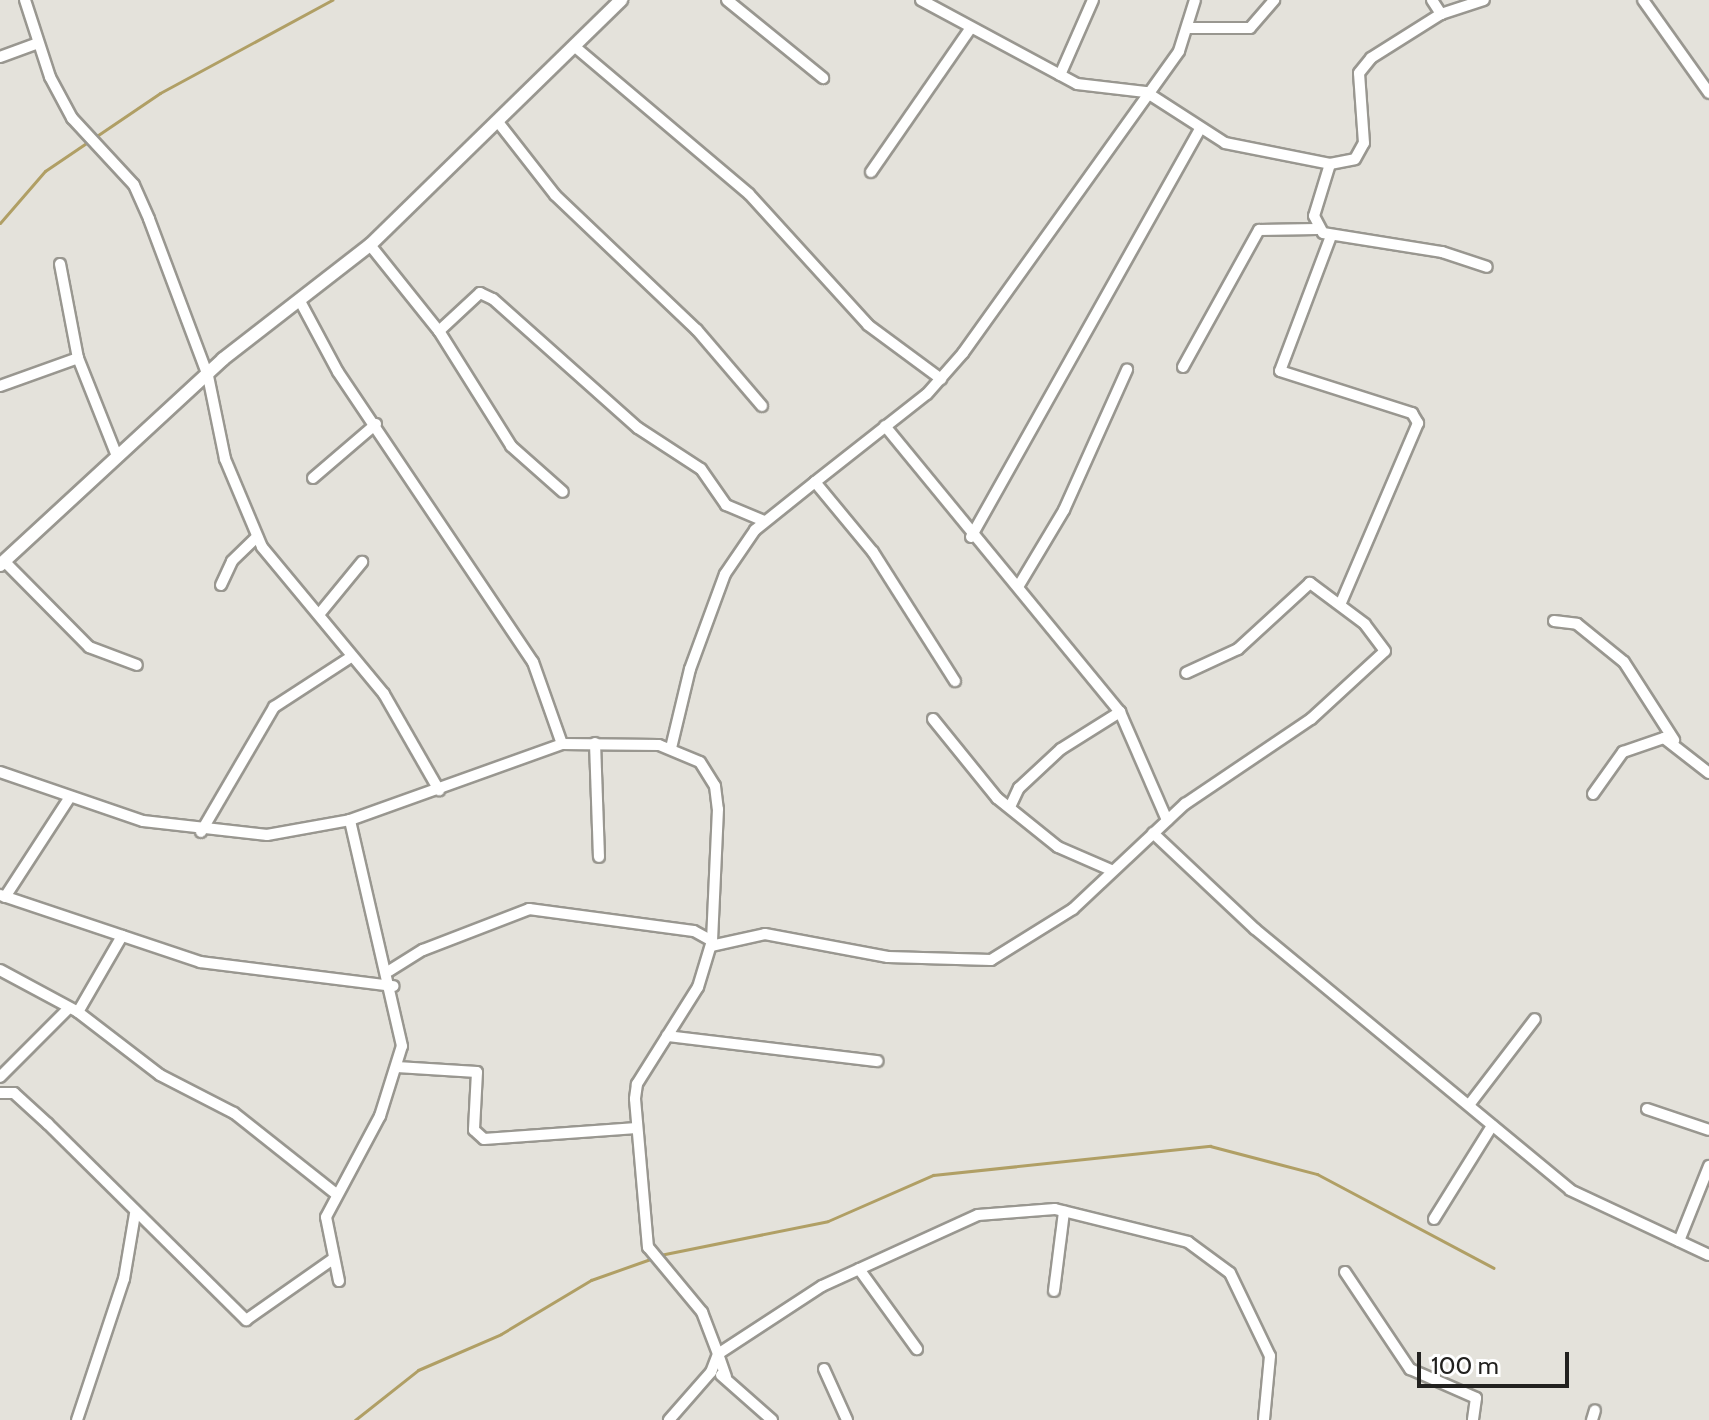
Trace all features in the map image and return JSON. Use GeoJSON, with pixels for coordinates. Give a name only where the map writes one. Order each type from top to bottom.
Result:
{"type":"FeatureCollection","features":[{"type":"Feature","properties":{"kind":"street"},"geometry":{"type":"LineString","coordinates":[[25,0],[38,43],[72,118],[134,185],[208,376],[225,459],[257,537],[321,612],[351,657],[388,699],[439,790]]}},
{"type":"Feature","properties":{"kind":"street"},"geometry":{"type":"LineString","coordinates":[[137,665],[89,647],[2,564],[208,376],[370,245],[621,0]]}},
{"type":"Feature","properties":{"kind":"street"},"geometry":{"type":"LineString","coordinates":[[727,0],[823,78]]}},
{"type":"Feature","properties":{"kind":"street"},"geometry":{"type":"LineString","coordinates":[[921,0],[1060,75],[1146,92],[1200,129],[1239,149],[1330,164],[1355,159],[1364,143],[1365,65],[1441,14],[1484,0]]}},
{"type":"Feature","properties":{"kind":"street"},"geometry":{"type":"LineString","coordinates":[[1060,75],[1093,0]]}},
{"type":"Feature","properties":{"kind":"street"},"geometry":{"type":"LineString","coordinates":[[671,748],[690,669],[725,574],[764,521],[941,379],[1190,28],[1195,0]]}},
{"type":"Feature","properties":{"kind":"street"},"geometry":{"type":"LineString","coordinates":[[1190,28],[1250,28],[1274,0]]}},
{"type":"Feature","properties":{"kind":"street"},"geometry":{"type":"LineString","coordinates":[[1432,0],[1441,14]]}},
{"type":"Feature","properties":{"kind":"street"},"geometry":{"type":"LineString","coordinates":[[1643,0],[1709,93]]}},
{"type":"Feature","properties":{"kind":"street"},"geometry":{"type":"LineString","coordinates":[[871,172],[970,29]]}},
{"type":"Feature","properties":{"kind":"street"},"geometry":{"type":"LineString","coordinates":[[0,57],[38,43]]}},
{"type":"Feature","properties":{"kind":"street"},"geometry":{"type":"LineString","coordinates":[[574,46],[749,194],[868,325],[941,379]]}},
{"type":"Feature","properties":{"kind":"street"},"geometry":{"type":"LineString","coordinates":[[498,122],[555,195],[689,322],[762,406]]}},
{"type":"Feature","properties":{"kind":"street"},"geometry":{"type":"LineString","coordinates":[[971,537],[1200,129]]}},
{"type":"Feature","properties":{"kind":"street"},"geometry":{"type":"LineString","coordinates":[[1317,229],[1330,164]]}},
{"type":"Feature","properties":{"kind":"street"},"geometry":{"type":"LineString","coordinates":[[1183,367],[1259,230],[1317,229],[1331,236],[1442,252],[1487,267]]}},
{"type":"Feature","properties":{"kind":"street"},"geometry":{"type":"LineString","coordinates":[[1331,236],[1280,371],[1412,413],[1418,423],[1341,603]]}},
{"type":"Feature","properties":{"kind":"street"},"geometry":{"type":"LineString","coordinates":[[370,245],[439,331],[511,446],[563,492]]}},
{"type":"Feature","properties":{"kind":"street"},"geometry":{"type":"LineString","coordinates":[[60,264],[78,358],[117,456]]}},
{"type":"Feature","properties":{"kind":"street"},"geometry":{"type":"LineString","coordinates":[[439,331],[480,293],[493,299],[638,428],[701,469],[726,505],[764,521]]}},
{"type":"Feature","properties":{"kind":"street"},"geometry":{"type":"LineString","coordinates":[[301,303],[376,424],[533,662],[562,744]]}},
{"type":"Feature","properties":{"kind":"street"},"geometry":{"type":"LineString","coordinates":[[0,386],[78,358]]}},
{"type":"Feature","properties":{"kind":"street"},"geometry":{"type":"LineString","coordinates":[[1018,587],[1064,510],[1127,370]]}},
{"type":"Feature","properties":{"kind":"street"},"geometry":{"type":"LineString","coordinates":[[313,478],[376,424]]}},
{"type":"Feature","properties":{"kind":"street"},"geometry":{"type":"LineString","coordinates":[[885,426],[971,537],[1018,587],[1120,712],[1167,820]]}},
{"type":"Feature","properties":{"kind":"street"},"geometry":{"type":"LineString","coordinates":[[815,482],[873,552],[955,681]]}},
{"type":"Feature","properties":{"kind":"street"},"geometry":{"type":"LineString","coordinates":[[221,585],[232,561],[257,537]]}},
{"type":"Feature","properties":{"kind":"street"},"geometry":{"type":"LineString","coordinates":[[321,612],[362,562]]}},
{"type":"Feature","properties":{"kind":"street"},"geometry":{"type":"LineString","coordinates":[[389,971],[423,950],[529,909],[694,931],[711,944],[788,935],[888,957],[980,963],[1063,916],[1167,820],[1381,662],[1385,651],[1341,603],[1310,583],[1238,649],[1186,673]]}},
{"type":"Feature","properties":{"kind":"street"},"geometry":{"type":"LineString","coordinates":[[1554,621],[1577,624],[1624,662],[1674,740],[1709,773]]}},
{"type":"Feature","properties":{"kind":"street"},"geometry":{"type":"LineString","coordinates":[[201,832],[274,707],[351,657]]}},
{"type":"Feature","properties":{"kind":"street"},"geometry":{"type":"LineString","coordinates":[[1010,807],[1019,788],[1061,749],[1120,712]]}},
{"type":"Feature","properties":{"kind":"street"},"geometry":{"type":"LineString","coordinates":[[933,719],[1010,807],[1058,847],[1111,870]]}},
{"type":"Feature","properties":{"kind":"street"},"geometry":{"type":"LineString","coordinates":[[1593,794],[1623,752],[1674,740]]}},
{"type":"Feature","properties":{"kind":"street"},"geometry":{"type":"LineString","coordinates":[[595,743],[599,857]]}},
{"type":"Feature","properties":{"kind":"street"},"geometry":{"type":"LineString","coordinates":[[0,772],[70,797],[201,832],[267,835],[350,820],[562,744],[671,748],[700,762],[715,786],[711,944],[698,987],[637,1084],[637,1128],[648,1247],[702,1312],[726,1377]]}},
{"type":"Feature","properties":{"kind":"street"},"geometry":{"type":"LineString","coordinates":[[70,797],[2,896],[200,962],[394,986]]}},
{"type":"Feature","properties":{"kind":"street"},"geometry":{"type":"LineString","coordinates":[[339,1281],[326,1217],[335,1193],[380,1116],[397,1067],[394,986],[350,820]]}},
{"type":"Feature","properties":{"kind":"street"},"geometry":{"type":"LineString","coordinates":[[1153,833],[1255,929],[1570,1190],[1709,1255]]}},
{"type":"Feature","properties":{"kind":"street"},"geometry":{"type":"LineString","coordinates":[[0,1077],[73,1011],[122,936]]}},
{"type":"Feature","properties":{"kind":"street"},"geometry":{"type":"LineString","coordinates":[[0,970],[73,1011],[160,1075],[234,1113],[335,1193]]}},
{"type":"Feature","properties":{"kind":"street"},"geometry":{"type":"LineString","coordinates":[[1469,1105],[1535,1019]]}},
{"type":"Feature","properties":{"kind":"street"},"geometry":{"type":"LineString","coordinates":[[667,1036],[878,1061]]}},
{"type":"Feature","properties":{"kind":"street"},"geometry":{"type":"LineString","coordinates":[[397,1067],[477,1072],[474,1130],[484,1139],[637,1128]]}},
{"type":"Feature","properties":{"kind":"street"},"geometry":{"type":"LineString","coordinates":[[0,1093],[18,1096],[246,1320],[333,1259]]}},
{"type":"Feature","properties":{"kind":"street"},"geometry":{"type":"LineString","coordinates":[[1647,1109],[1709,1130]]}},
{"type":"Feature","properties":{"kind":"street"},"geometry":{"type":"LineString","coordinates":[[1434,1219],[1492,1126]]}},
{"type":"Feature","properties":{"kind":"street"},"geometry":{"type":"LineString","coordinates":[[1679,1241],[1709,1166]]}},
{"type":"Feature","properties":{"kind":"street"},"geometry":{"type":"LineString","coordinates":[[1054,1291],[1064,1212]]}},
{"type":"Feature","properties":{"kind":"street"},"geometry":{"type":"LineString","coordinates":[[669,1420],[711,1372],[718,1354],[755,1324],[859,1269],[978,1215],[1064,1212],[1188,1242],[1230,1273],[1270,1356],[1264,1420]]}},
{"type":"Feature","properties":{"kind":"street"},"geometry":{"type":"LineString","coordinates":[[77,1420],[124,1279],[135,1214]]}},
{"type":"Feature","properties":{"kind":"street"},"geometry":{"type":"LineString","coordinates":[[859,1269],[917,1349]]}},
{"type":"Feature","properties":{"kind":"street"},"geometry":{"type":"LineString","coordinates":[[1345,1272],[1410,1369],[1476,1398],[1473,1420]]}},
{"type":"Feature","properties":{"kind":"street"},"geometry":{"type":"LineString","coordinates":[[824,1369],[847,1420]]}},
{"type":"Feature","properties":{"kind":"street"},"geometry":{"type":"LineString","coordinates":[[711,1372],[726,1377],[772,1420]]}},
{"type":"Feature","properties":{"kind":"waterway"},"geometry":{"type":"LineString","coordinates":[[0,223],[45,171],[160,93],[332,0]]}},
{"type":"Feature","properties":{"kind":"waterway"},"geometry":{"type":"LineString","coordinates":[[660,1255],[828,1221],[933,1175],[1210,1146],[1317,1174],[1494,1268]]}},
{"type":"Feature","properties":{"kind":"waterway"},"geometry":{"type":"LineString","coordinates":[[355,1420],[418,1370],[501,1334],[591,1280],[653,1258]]}}]}
